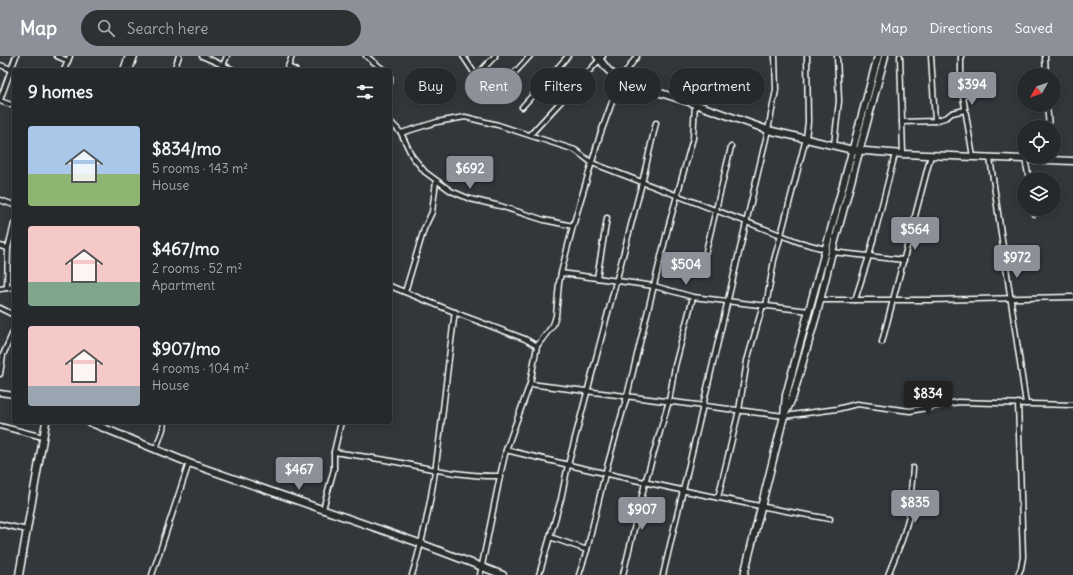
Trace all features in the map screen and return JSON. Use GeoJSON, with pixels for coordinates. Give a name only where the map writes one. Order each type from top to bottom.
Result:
{"type":"FeatureCollection","features":[{"type":"Feature","properties":{"kind":"street"},"geometry":{"type":"LineString","coordinates":[[13,68],[16,56]]}},
{"type":"Feature","properties":{"kind":"street"},"geometry":{"type":"LineString","coordinates":[[57,56],[69,58],[65,68]]}},
{"type":"Feature","properties":{"kind":"street"},"geometry":{"type":"LineString","coordinates":[[125,68],[129,56]]}},
{"type":"Feature","properties":{"kind":"street"},"geometry":{"type":"LineString","coordinates":[[130,68],[134,56]]}},
{"type":"Feature","properties":{"kind":"street"},"geometry":{"type":"LineString","coordinates":[[175,68],[179,56]]}},
{"type":"Feature","properties":{"kind":"street"},"geometry":{"type":"LineString","coordinates":[[202,56],[222,68],[227,56]]}},
{"type":"Feature","properties":{"kind":"street"},"geometry":{"type":"LineString","coordinates":[[287,68],[292,56]]}},
{"type":"Feature","properties":{"kind":"street"},"geometry":{"type":"LineString","coordinates":[[366,56],[381,68]]}},
{"type":"Feature","properties":{"kind":"street"},"geometry":{"type":"LineString","coordinates":[[463,56],[471,68]]}},
{"type":"Feature","properties":{"kind":"street"},"geometry":{"type":"LineString","coordinates":[[484,68],[495,56]]}},
{"type":"Feature","properties":{"kind":"street"},"geometry":{"type":"LineString","coordinates":[[519,68],[530,56]]}},
{"type":"Feature","properties":{"kind":"street"},"geometry":{"type":"LineString","coordinates":[[522,107],[568,56]]}},
{"type":"Feature","properties":{"kind":"street"},"geometry":{"type":"LineString","coordinates":[[628,68],[637,56]]}},
{"type":"Feature","properties":{"kind":"street"},"geometry":{"type":"LineString","coordinates":[[663,575],[768,130],[776,90],[775,56]]}},
{"type":"Feature","properties":{"kind":"street"},"geometry":{"type":"LineString","coordinates":[[718,498],[739,410],[746,361],[764,306],[774,260],[806,138],[808,122],[807,56]]}},
{"type":"Feature","properties":{"kind":"street"},"geometry":{"type":"LineString","coordinates":[[834,145],[839,101],[837,56]]}},
{"type":"Feature","properties":{"kind":"street"},"geometry":{"type":"LineString","coordinates":[[744,575],[784,416],[786,395],[878,56]]}},
{"type":"Feature","properties":{"kind":"street"},"geometry":{"type":"LineString","coordinates":[[784,416],[793,396],[886,56]]}},
{"type":"Feature","properties":{"kind":"street"},"geometry":{"type":"LineString","coordinates":[[900,56],[903,154]]}},
{"type":"Feature","properties":{"kind":"street"},"geometry":{"type":"LineString","coordinates":[[931,56],[935,121]]}},
{"type":"Feature","properties":{"kind":"street"},"geometry":{"type":"LineString","coordinates":[[962,56],[961,84],[973,157]]}},
{"type":"Feature","properties":{"kind":"street"},"geometry":{"type":"LineString","coordinates":[[1045,56],[1046,68]]}},
{"type":"Feature","properties":{"kind":"street"},"geometry":{"type":"LineString","coordinates":[[530,135],[600,57],[607,68]]}},
{"type":"Feature","properties":{"kind":"street"},"geometry":{"type":"LineString","coordinates":[[0,65],[12,70]]}},
{"type":"Feature","properties":{"kind":"street"},"geometry":{"type":"LineString","coordinates":[[12,72],[0,100],[12,105]]}},
{"type":"Feature","properties":{"kind":"street"},"geometry":{"type":"LineString","coordinates":[[480,575],[506,450],[530,384],[537,346],[553,325],[556,316],[559,283],[573,226],[600,136],[611,104]]}},
{"type":"Feature","properties":{"kind":"street"},"geometry":{"type":"LineString","coordinates":[[579,575],[587,550],[604,474],[627,396],[693,138],[695,104],[768,130],[860,152],[1017,159]]}},
{"type":"Feature","properties":{"kind":"street"},"geometry":{"type":"LineString","coordinates":[[902,122],[935,121],[947,117],[952,113],[965,110]]}},
{"type":"Feature","properties":{"kind":"street"},"geometry":{"type":"LineString","coordinates":[[401,133],[437,122],[465,117],[498,125],[575,150],[592,163],[642,183],[781,235],[825,249]]}},
{"type":"Feature","properties":{"kind":"street"},"geometry":{"type":"LineString","coordinates":[[392,123],[401,133],[412,156],[425,172],[451,191],[470,199],[500,206],[544,220],[573,226]]}},
{"type":"Feature","properties":{"kind":"street"},"geometry":{"type":"LineString","coordinates":[[539,575],[561,499],[568,465],[642,183],[656,123]]}},
{"type":"Feature","properties":{"kind":"street"},"geometry":{"type":"LineString","coordinates":[[706,251],[731,147]]}},
{"type":"Feature","properties":{"kind":"street"},"geometry":{"type":"LineString","coordinates":[[855,300],[869,256],[895,154]]}},
{"type":"Feature","properties":{"kind":"street"},"geometry":{"type":"LineString","coordinates":[[882,342],[931,155]]}},
{"type":"Feature","properties":{"kind":"street"},"geometry":{"type":"LineString","coordinates":[[990,158],[1026,404]]}},
{"type":"Feature","properties":{"kind":"street"},"geometry":{"type":"LineString","coordinates":[[1061,159],[1073,161]]}},
{"type":"Feature","properties":{"kind":"street"},"geometry":{"type":"LineString","coordinates":[[405,292],[424,229],[432,212],[436,181]]}},
{"type":"Feature","properties":{"kind":"street"},"geometry":{"type":"LineString","coordinates":[[0,200],[12,204]]}},
{"type":"Feature","properties":{"kind":"street"},"geometry":{"type":"LineString","coordinates":[[597,278],[607,218]]}},
{"type":"Feature","properties":{"kind":"street"},"geometry":{"type":"LineString","coordinates":[[7,288],[8,248],[12,232]]}},
{"type":"Feature","properties":{"kind":"street"},"geometry":{"type":"LineString","coordinates":[[0,246],[8,248]]}},
{"type":"Feature","properties":{"kind":"street"},"geometry":{"type":"LineString","coordinates":[[832,252],[904,260]]}},
{"type":"Feature","properties":{"kind":"street"},"geometry":{"type":"LineString","coordinates":[[561,273],[654,286],[693,296],[728,302],[809,311]]}},
{"type":"Feature","properties":{"kind":"street"},"geometry":{"type":"LineString","coordinates":[[0,289],[12,287]]}},
{"type":"Feature","properties":{"kind":"street"},"geometry":{"type":"LineString","coordinates":[[392,287],[525,339],[537,346]]}},
{"type":"Feature","properties":{"kind":"street"},"geometry":{"type":"LineString","coordinates":[[623,575],[645,483],[669,401],[675,366],[693,296]]}},
{"type":"Feature","properties":{"kind":"street"},"geometry":{"type":"LineString","coordinates":[[820,300],[929,300],[1073,296]]}},
{"type":"Feature","properties":{"kind":"street"},"geometry":{"type":"LineString","coordinates":[[0,308],[12,315]]}},
{"type":"Feature","properties":{"kind":"street"},"geometry":{"type":"LineString","coordinates":[[412,575],[422,544],[436,470],[455,312]]}},
{"type":"Feature","properties":{"kind":"street"},"geometry":{"type":"LineString","coordinates":[[0,374],[4,355],[12,335]]}},
{"type":"Feature","properties":{"kind":"street"},"geometry":{"type":"LineString","coordinates":[[530,384],[784,416],[837,409],[857,404],[910,411],[958,402],[1073,405]]}},
{"type":"Feature","properties":{"kind":"street"},"geometry":{"type":"LineString","coordinates":[[0,393],[12,395]]}},
{"type":"Feature","properties":{"kind":"street"},"geometry":{"type":"LineString","coordinates":[[1018,403],[1023,557],[1018,575]]}},
{"type":"Feature","properties":{"kind":"street"},"geometry":{"type":"LineString","coordinates":[[19,575],[46,424]]}},
{"type":"Feature","properties":{"kind":"street"},"geometry":{"type":"LineString","coordinates":[[96,424],[189,463],[422,544],[503,575]]}},
{"type":"Feature","properties":{"kind":"street"},"geometry":{"type":"LineString","coordinates":[[156,448],[164,424]]}},
{"type":"Feature","properties":{"kind":"street"},"geometry":{"type":"LineString","coordinates":[[323,509],[334,469],[334,452],[341,424]]}},
{"type":"Feature","properties":{"kind":"street"},"geometry":{"type":"LineString","coordinates":[[0,426],[44,437]]}},
{"type":"Feature","properties":{"kind":"street"},"geometry":{"type":"LineString","coordinates":[[506,450],[645,483],[762,507],[830,519]]}},
{"type":"Feature","properties":{"kind":"street"},"geometry":{"type":"LineString","coordinates":[[334,452],[436,470],[484,476],[500,476]]}},
{"type":"Feature","properties":{"kind":"street"},"geometry":{"type":"LineString","coordinates":[[152,575],[189,463]]}},
{"type":"Feature","properties":{"kind":"street"},"geometry":{"type":"LineString","coordinates":[[888,575],[902,540],[909,516],[913,468]]}},
{"type":"Feature","properties":{"kind":"street"},"geometry":{"type":"LineString","coordinates":[[0,524],[27,530]]}},
{"type":"Feature","properties":{"kind":"street"},"geometry":{"type":"LineString","coordinates":[[550,537],[587,550]]}}]}
